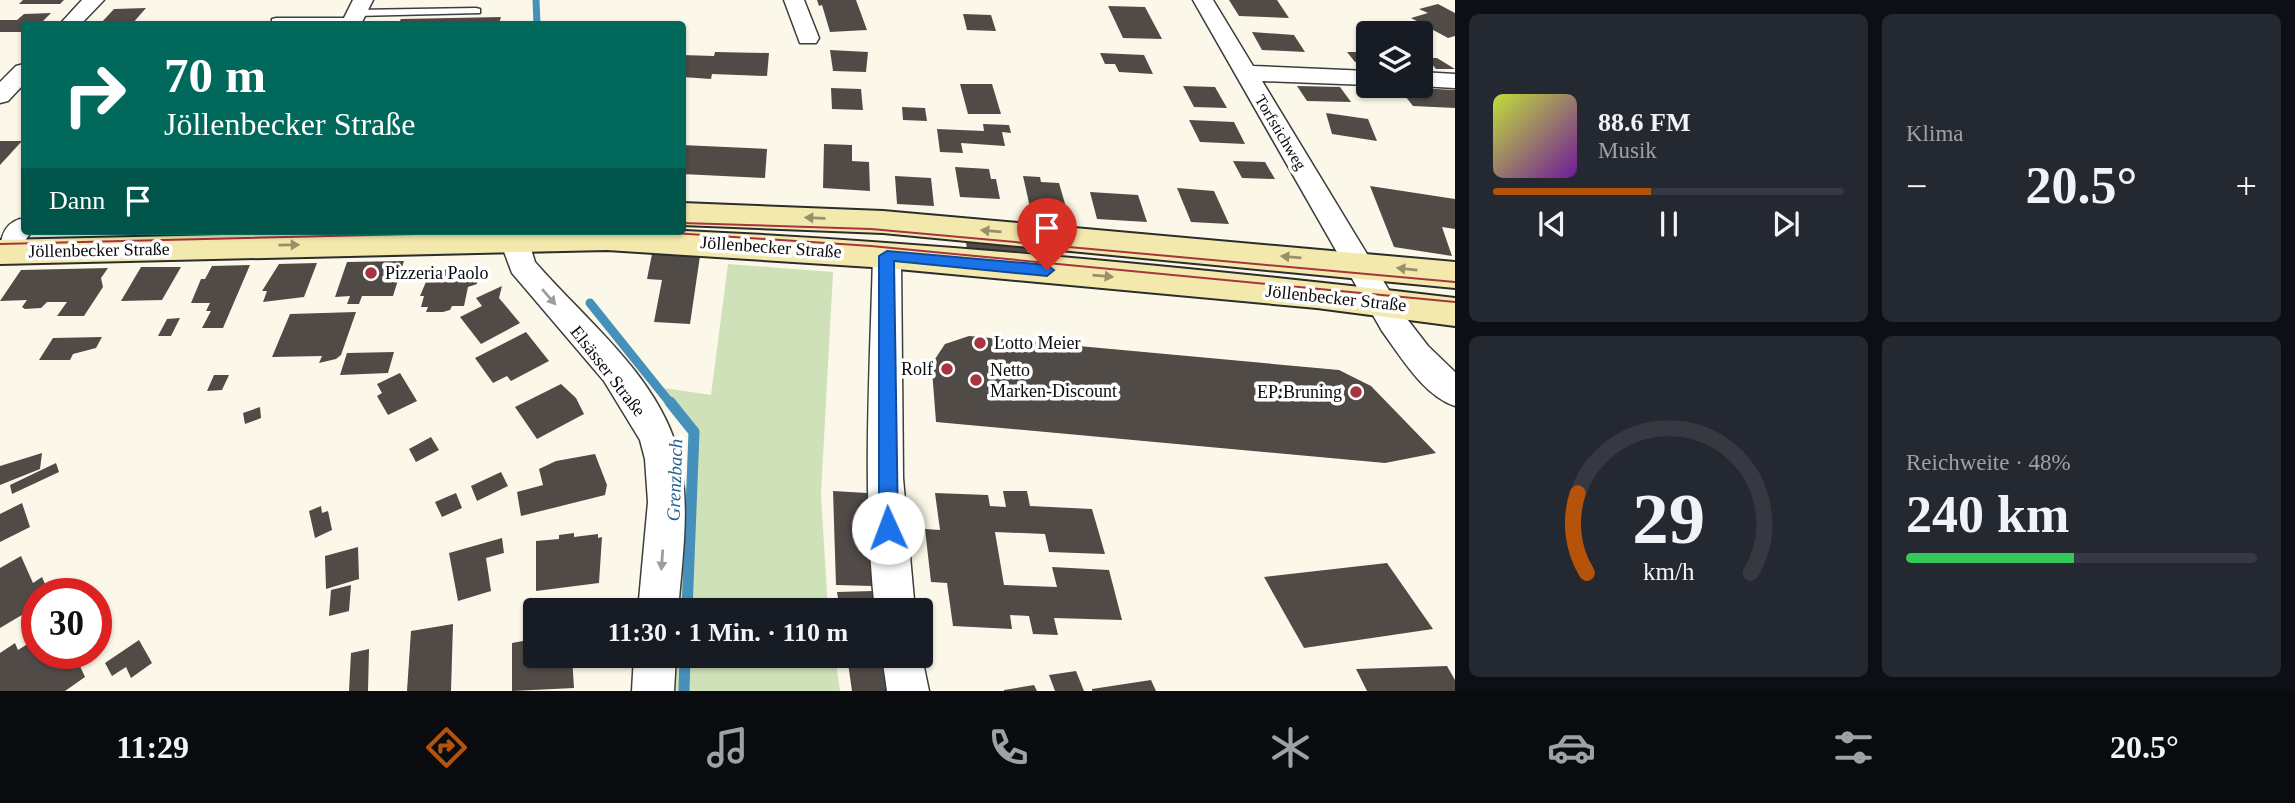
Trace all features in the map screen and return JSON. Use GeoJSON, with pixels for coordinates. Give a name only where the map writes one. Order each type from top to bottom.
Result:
{"type":"FeatureCollection","features":[{"type":"Feature","properties":{"kind":"main road","name":"Jöllenbecker Straße"},"geometry":{"type":"LineString","coordinates":[[686,214],[883,222],[1455,275]]}},
{"type":"Feature","properties":{"kind":"main road","name":"Jöllenbecker Straße"},"geometry":{"type":"LineString","coordinates":[[8,241],[518,235],[607,238],[887,256],[1380,302],[1455,312]]}},
{"type":"Feature","properties":{"kind":"street"},"geometry":{"type":"LineString","coordinates":[[73,21],[94,0]]}},
{"type":"Feature","properties":{"kind":"street"},"geometry":{"type":"LineString","coordinates":[[794,0],[808,38]]}},
{"type":"Feature","properties":{"kind":"street","name":"Torfstichweg"},"geometry":{"type":"LineString","coordinates":[[1203,0],[1401,336],[1455,393]]}},
{"type":"Feature","properties":{"kind":"street"},"geometry":{"type":"LineString","coordinates":[[0,96],[21,74]]}},
{"type":"Feature","properties":{"kind":"street"},"geometry":{"type":"LineString","coordinates":[[1246,74],[1356,78]]}},
{"type":"Feature","properties":{"kind":"street"},"geometry":{"type":"LineString","coordinates":[[1433,79],[1455,80]]}},
{"type":"Feature","properties":{"kind":"street","name":"Elsässer Straße"},"geometry":{"type":"LineString","coordinates":[[518,235],[522,266],[626,387],[643,411],[658,442],[666,498],[660,598]]}},
{"type":"Feature","properties":{"kind":"street"},"geometry":{"type":"LineString","coordinates":[[887,256],[886,457],[893,598]]}},
{"type":"Feature","properties":{"kind":"street"},"geometry":{"type":"LineString","coordinates":[[653,691],[654,668]]}},
{"type":"Feature","properties":{"kind":"street"},"geometry":{"type":"LineString","coordinates":[[905,668],[908,691]]}},
{"type":"Feature","properties":{"kind":"lane"},"geometry":{"type":"LineString","coordinates":[[276,21],[476,11]]}},
{"type":"Feature","properties":{"kind":"green space"},"geometry":{"type":"Polygon","coordinates":[[[728,264],[833,272],[821,494],[827,598],[681,598],[690,431],[657,387],[711,395],[728,264]]]}},
{"type":"Feature","properties":{"kind":"green space"},"geometry":{"type":"Polygon","coordinates":[[[676,668],[837,668],[840,691],[675,691],[676,668]]]}},
{"type":"Feature","properties":{"kind":"building"},"geometry":{"type":"Polygon","coordinates":[[[23,0],[64,0],[60,4],[19,4],[23,0]]]}},
{"type":"Feature","properties":{"kind":"building"},"geometry":{"type":"Polygon","coordinates":[[[817,0],[856,0],[867,30],[830,32],[822,5],[819,6],[817,0]]]}},
{"type":"Feature","properties":{"kind":"building"},"geometry":{"type":"Polygon","coordinates":[[[1229,0],[1277,0],[1289,18],[1239,16],[1229,0]]]}},
{"type":"Feature","properties":{"kind":"building"},"geometry":{"type":"Polygon","coordinates":[[[1438,4],[1455,13],[1455,36],[1448,38],[1433,30],[1433,21],[1417,21],[1411,18],[1428,13],[1419,9],[1438,4]]]}},
{"type":"Feature","properties":{"kind":"building"},"geometry":{"type":"Polygon","coordinates":[[[1108,6],[1145,7],[1162,39],[1123,38],[1108,6]]]}},
{"type":"Feature","properties":{"kind":"building"},"geometry":{"type":"Polygon","coordinates":[[[146,8],[135,21],[103,21],[114,9],[146,8]]]}},
{"type":"Feature","properties":{"kind":"building"},"geometry":{"type":"Polygon","coordinates":[[[51,13],[43,21],[21,21],[21,32],[0,32],[0,20],[17,20],[24,14],[51,13]]]}},
{"type":"Feature","properties":{"kind":"building"},"geometry":{"type":"Polygon","coordinates":[[[963,14],[991,15],[996,31],[967,30],[963,14]]]}},
{"type":"Feature","properties":{"kind":"building"},"geometry":{"type":"Polygon","coordinates":[[[501,17],[500,21],[400,21],[501,17]]]}},
{"type":"Feature","properties":{"kind":"building"},"geometry":{"type":"Polygon","coordinates":[[[1252,32],[1294,35],[1305,52],[1262,50],[1252,32]]]}},
{"type":"Feature","properties":{"kind":"building"},"geometry":{"type":"Polygon","coordinates":[[[830,50],[868,52],[866,72],[833,71],[830,50]]]}},
{"type":"Feature","properties":{"kind":"building"},"geometry":{"type":"Polygon","coordinates":[[[715,52],[769,53],[767,76],[712,74],[711,79],[686,77],[686,55],[714,56],[715,52]]]}},
{"type":"Feature","properties":{"kind":"building"},"geometry":{"type":"Polygon","coordinates":[[[1347,52],[1356,52],[1356,62],[1355,62],[1347,52]]]}},
{"type":"Feature","properties":{"kind":"building"},"geometry":{"type":"Polygon","coordinates":[[[1100,53],[1144,55],[1153,74],[1119,72],[1115,64],[1105,64],[1100,53]]]}},
{"type":"Feature","properties":{"kind":"building"},"geometry":{"type":"Polygon","coordinates":[[[1433,58],[1455,69],[1436,69],[1433,58]]]}},
{"type":"Feature","properties":{"kind":"building"},"geometry":{"type":"Polygon","coordinates":[[[960,84],[992,84],[1001,114],[968,114],[960,84]]]}},
{"type":"Feature","properties":{"kind":"building"},"geometry":{"type":"Polygon","coordinates":[[[1183,86],[1215,87],[1227,108],[1194,107],[1183,86]]]}},
{"type":"Feature","properties":{"kind":"building"},"geometry":{"type":"Polygon","coordinates":[[[1297,86],[1340,87],[1351,102],[1307,101],[1297,86]]]}},
{"type":"Feature","properties":{"kind":"building"},"geometry":{"type":"Polygon","coordinates":[[[831,88],[861,89],[863,110],[832,109],[831,88]]]}},
{"type":"Feature","properties":{"kind":"building"},"geometry":{"type":"Polygon","coordinates":[[[1433,89],[1455,90],[1455,108],[1413,106],[1407,98],[1433,98],[1433,89]]]}},
{"type":"Feature","properties":{"kind":"building"},"geometry":{"type":"Polygon","coordinates":[[[902,107],[925,108],[927,121],[903,120],[902,107]]]}},
{"type":"Feature","properties":{"kind":"building"},"geometry":{"type":"Polygon","coordinates":[[[1326,113],[1368,119],[1377,141],[1332,134],[1326,113]]]}},
{"type":"Feature","properties":{"kind":"building"},"geometry":{"type":"Polygon","coordinates":[[[1189,120],[1234,122],[1245,144],[1200,142],[1189,120]]]}},
{"type":"Feature","properties":{"kind":"building"},"geometry":{"type":"Polygon","coordinates":[[[983,124],[1009,125],[1011,133],[1002,132],[1005,146],[961,143],[963,153],[940,152],[937,129],[984,131],[983,124]]]}},
{"type":"Feature","properties":{"kind":"building"},"geometry":{"type":"Polygon","coordinates":[[[0,141],[21,141],[21,142],[0,165],[0,141]]]}},
{"type":"Feature","properties":{"kind":"building"},"geometry":{"type":"Polygon","coordinates":[[[824,144],[852,145],[852,161],[869,162],[870,191],[823,188],[824,144]]]}},
{"type":"Feature","properties":{"kind":"building"},"geometry":{"type":"Polygon","coordinates":[[[686,145],[767,149],[765,178],[686,174],[686,145]]]}},
{"type":"Feature","properties":{"kind":"building"},"geometry":{"type":"Polygon","coordinates":[[[1233,161],[1265,162],[1275,179],[1242,178],[1233,161]]]}},
{"type":"Feature","properties":{"kind":"building"},"geometry":{"type":"Polygon","coordinates":[[[955,167],[989,169],[991,179],[996,179],[1000,199],[960,197],[955,167]]]}},
{"type":"Feature","properties":{"kind":"building"},"geometry":{"type":"Polygon","coordinates":[[[895,176],[931,178],[934,206],[897,204],[895,176]]]}},
{"type":"Feature","properties":{"kind":"building"},"geometry":{"type":"Polygon","coordinates":[[[1023,176],[1040,177],[1041,182],[1059,183],[1068,214],[1031,212],[1023,176]]]}},
{"type":"Feature","properties":{"kind":"building"},"geometry":{"type":"Polygon","coordinates":[[[1370,186],[1455,199],[1455,229],[1442,227],[1452,256],[1394,247],[1370,186]]]}},
{"type":"Feature","properties":{"kind":"building"},"geometry":{"type":"Polygon","coordinates":[[[1177,188],[1214,191],[1229,224],[1191,222],[1177,188]]]}},
{"type":"Feature","properties":{"kind":"building"},"geometry":{"type":"Polygon","coordinates":[[[1090,192],[1138,195],[1147,222],[1097,219],[1090,192]]]}},
{"type":"Feature","properties":{"kind":"building"},"geometry":{"type":"Polygon","coordinates":[[[966,242],[1027,247],[1028,255],[967,250],[966,242]]]}},
{"type":"Feature","properties":{"kind":"building"},"geometry":{"type":"Polygon","coordinates":[[[652,254],[700,256],[690,324],[654,322],[662,280],[647,279],[652,254]]]}},
{"type":"Feature","properties":{"kind":"building"},"geometry":{"type":"Polygon","coordinates":[[[404,261],[393,296],[362,296],[359,304],[347,304],[350,296],[335,297],[347,262],[404,261]]]}},
{"type":"Feature","properties":{"kind":"building"},"geometry":{"type":"Polygon","coordinates":[[[317,263],[304,297],[263,302],[267,291],[262,291],[279,264],[317,263]]]}},
{"type":"Feature","properties":{"kind":"building"},"geometry":{"type":"Polygon","coordinates":[[[250,265],[223,328],[202,328],[211,311],[206,311],[210,303],[191,303],[201,279],[205,279],[212,266],[250,265]]]}},
{"type":"Feature","properties":{"kind":"building"},"geometry":{"type":"Polygon","coordinates":[[[141,267],[181,267],[162,300],[121,301],[141,267]]]}},
{"type":"Feature","properties":{"kind":"building"},"geometry":{"type":"Polygon","coordinates":[[[108,268],[101,278],[103,287],[84,316],[57,316],[67,302],[47,302],[41,308],[25,309],[22,307],[27,300],[0,301],[21,270],[108,268]]]}},
{"type":"Feature","properties":{"kind":"building"},"geometry":{"type":"Polygon","coordinates":[[[473,269],[478,274],[477,284],[468,287],[464,306],[452,306],[450,310],[443,312],[426,312],[428,307],[421,307],[424,296],[420,296],[431,270],[473,269]]]}},
{"type":"Feature","properties":{"kind":"building"},"geometry":{"type":"Polygon","coordinates":[[[502,286],[499,298],[520,323],[481,344],[460,317],[482,306],[476,298],[502,286]]]}},
{"type":"Feature","properties":{"kind":"building"},"geometry":{"type":"Polygon","coordinates":[[[356,312],[341,355],[336,359],[319,363],[322,356],[272,357],[290,314],[356,312]]]}},
{"type":"Feature","properties":{"kind":"building"},"geometry":{"type":"Polygon","coordinates":[[[180,318],[171,336],[158,336],[167,319],[180,318]]]}},
{"type":"Feature","properties":{"kind":"building"},"geometry":{"type":"Polygon","coordinates":[[[526,332],[549,361],[511,381],[507,376],[493,383],[475,358],[526,332]]]}},
{"type":"Feature","properties":{"kind":"building"},"geometry":{"type":"Polygon","coordinates":[[[969,336],[1339,370],[1371,386],[1436,453],[1385,463],[936,422],[932,370],[935,359],[945,344],[969,336]]]}},
{"type":"Feature","properties":{"kind":"building"},"geometry":{"type":"Polygon","coordinates":[[[102,337],[96,348],[73,354],[70,360],[39,360],[53,338],[102,337]]]}},
{"type":"Feature","properties":{"kind":"building"},"geometry":{"type":"Polygon","coordinates":[[[394,352],[388,373],[340,375],[347,353],[394,352]]]}},
{"type":"Feature","properties":{"kind":"building"},"geometry":{"type":"Polygon","coordinates":[[[400,373],[417,401],[388,415],[377,396],[382,393],[377,384],[400,373]]]}},
{"type":"Feature","properties":{"kind":"building"},"geometry":{"type":"Polygon","coordinates":[[[214,375],[229,375],[222,390],[207,391],[214,375]]]}},
{"type":"Feature","properties":{"kind":"building"},"geometry":{"type":"Polygon","coordinates":[[[561,384],[576,398],[584,414],[537,439],[515,407],[561,384]]]}},
{"type":"Feature","properties":{"kind":"building"},"geometry":{"type":"Polygon","coordinates":[[[260,407],[261,418],[245,424],[243,413],[260,407]]]}},
{"type":"Feature","properties":{"kind":"building"},"geometry":{"type":"Polygon","coordinates":[[[431,437],[439,450],[416,462],[409,449],[431,437]]]}},
{"type":"Feature","properties":{"kind":"building"},"geometry":{"type":"Polygon","coordinates":[[[42,453],[40,469],[0,485],[0,466],[42,453]]]}},
{"type":"Feature","properties":{"kind":"building"},"geometry":{"type":"Polygon","coordinates":[[[595,454],[607,485],[605,495],[521,516],[517,492],[543,485],[539,469],[556,461],[595,454]]]}},
{"type":"Feature","properties":{"kind":"building"},"geometry":{"type":"Polygon","coordinates":[[[56,463],[59,472],[12,494],[10,485],[56,463]]]}},
{"type":"Feature","properties":{"kind":"building"},"geometry":{"type":"Polygon","coordinates":[[[501,472],[508,486],[477,501],[471,486],[501,472]]]}},
{"type":"Feature","properties":{"kind":"building"},"geometry":{"type":"Polygon","coordinates":[[[833,491],[867,493],[872,586],[836,585],[833,491]]]}},
{"type":"Feature","properties":{"kind":"building"},"geometry":{"type":"Polygon","coordinates":[[[1003,491],[1027,491],[1030,506],[1092,509],[1105,554],[1049,552],[1045,534],[995,532],[1004,585],[1057,587],[1052,567],[1109,570],[1122,620],[1054,618],[1058,635],[1033,634],[1029,616],[1010,615],[1012,629],[953,626],[947,583],[931,582],[925,529],[940,530],[935,493],[988,495],[990,506],[1006,507],[1003,491]]]}},
{"type":"Feature","properties":{"kind":"building"},"geometry":{"type":"Polygon","coordinates":[[[456,493],[462,508],[442,517],[435,502],[456,493]]]}},
{"type":"Feature","properties":{"kind":"building"},"geometry":{"type":"Polygon","coordinates":[[[22,503],[30,527],[0,542],[0,514],[22,503]]]}},
{"type":"Feature","properties":{"kind":"building"},"geometry":{"type":"Polygon","coordinates":[[[321,506],[322,513],[328,511],[332,530],[315,538],[309,511],[321,506]]]}},
{"type":"Feature","properties":{"kind":"building"},"geometry":{"type":"Polygon","coordinates":[[[574,533],[574,537],[598,534],[598,538],[602,537],[599,583],[536,591],[536,541],[559,539],[559,535],[574,533]]]}},
{"type":"Feature","properties":{"kind":"building"},"geometry":{"type":"Polygon","coordinates":[[[502,538],[504,553],[486,558],[491,591],[458,601],[449,553],[502,538]]]}},
{"type":"Feature","properties":{"kind":"building"},"geometry":{"type":"Polygon","coordinates":[[[358,547],[359,579],[326,589],[325,556],[358,547]]]}},
{"type":"Feature","properties":{"kind":"building"},"geometry":{"type":"Polygon","coordinates":[[[21,556],[31,578],[21,578],[21,616],[0,628],[0,568],[21,556]]]}},
{"type":"Feature","properties":{"kind":"building"},"geometry":{"type":"Polygon","coordinates":[[[1387,563],[1433,629],[1304,648],[1264,577],[1387,563]]]}},
{"type":"Feature","properties":{"kind":"building"},"geometry":{"type":"Polygon","coordinates":[[[351,585],[349,611],[329,616],[331,590],[351,585]]]}},
{"type":"Feature","properties":{"kind":"building"},"geometry":{"type":"Polygon","coordinates":[[[873,591],[874,598],[838,598],[837,592],[873,591]]]}},
{"type":"Feature","properties":{"kind":"building"},"geometry":{"type":"Polygon","coordinates":[[[453,624],[451,691],[407,691],[411,631],[453,624]]]}},
{"type":"Feature","properties":{"kind":"building"},"geometry":{"type":"Polygon","coordinates":[[[139,640],[152,663],[131,678],[126,667],[112,676],[108,669],[112,669],[112,658],[139,640]]]}},
{"type":"Feature","properties":{"kind":"building"},"geometry":{"type":"Polygon","coordinates":[[[523,641],[523,668],[573,668],[574,688],[512,691],[512,643],[523,641]]]}},
{"type":"Feature","properties":{"kind":"building"},"geometry":{"type":"Polygon","coordinates":[[[15,643],[18,650],[21,648],[21,669],[81,669],[85,677],[65,691],[0,691],[0,653],[15,643]]]}},
{"type":"Feature","properties":{"kind":"building"},"geometry":{"type":"Polygon","coordinates":[[[369,649],[368,691],[349,691],[351,653],[369,649]]]}},
{"type":"Feature","properties":{"kind":"building"},"geometry":{"type":"Polygon","coordinates":[[[1447,666],[1455,680],[1455,691],[1367,691],[1356,669],[1447,666]]]}},
{"type":"Feature","properties":{"kind":"building"},"geometry":{"type":"Polygon","coordinates":[[[849,668],[886,668],[891,691],[852,691],[849,668]]]}},
{"type":"Feature","properties":{"kind":"building"},"geometry":{"type":"Polygon","coordinates":[[[1076,671],[1084,691],[1055,691],[1049,675],[1076,671]]]}},
{"type":"Feature","properties":{"kind":"building"},"geometry":{"type":"Polygon","coordinates":[[[1151,680],[1156,691],[1092,691],[1092,689],[1151,680]]]}},
{"type":"Feature","properties":{"kind":"building"},"geometry":{"type":"Polygon","coordinates":[[[1034,685],[1037,691],[1004,691],[1004,690],[1034,685]]]}},
{"type":"Feature","properties":{"kind":"waterway","name":"Grenzbach"},"geometry":{"type":"LineString","coordinates":[[536,0],[537,21]]}},
{"type":"Feature","properties":{"kind":"waterway","name":"Grenzbach"},"geometry":{"type":"LineString","coordinates":[[590,303],[671,404]]}},
{"type":"Feature","properties":{"kind":"waterway","name":"Grenzbach"},"geometry":{"type":"LineString","coordinates":[[670,402],[694,432],[688,598]]}},
{"type":"Feature","properties":{"kind":"waterway","name":"Grenzbach"},"geometry":{"type":"LineString","coordinates":[[684,691],[685,668]]}},
{"type":"Feature","properties":{"kind":"tram line"},"geometry":{"type":"LineString","coordinates":[[686,223],[871,229],[1455,282]]}},
{"type":"Feature","properties":{"kind":"tram line"},"geometry":{"type":"LineString","coordinates":[[686,234],[871,246],[1455,302]]}},
{"type":"Feature","properties":{"kind":"tram line"},"geometry":{"type":"LineString","coordinates":[[0,244],[371,235]]}},
{"type":"Feature","properties":{"kind":"place","name":"Pizzeria Paolo"},"geometry":{"type":"Point","coordinates":[371,273]}},
{"type":"Feature","properties":{"kind":"place","name":"Lotto Meier"},"geometry":{"type":"Point","coordinates":[980,343]}},
{"type":"Feature","properties":{"kind":"place","name":"Rolf"},"geometry":{"type":"Point","coordinates":[947,369]}},
{"type":"Feature","properties":{"kind":"place","name":"Netto Marken-Discount"},"geometry":{"type":"Point","coordinates":[976,380]}},
{"type":"Feature","properties":{"kind":"place","name":"EP:Bruning"},"geometry":{"type":"Point","coordinates":[1356,392]}},
{"type":"Feature","properties":{"kind":"route"},"geometry":{"type":"LineString","coordinates":[[888,528],[887,256],[1047,270]]}}]}
